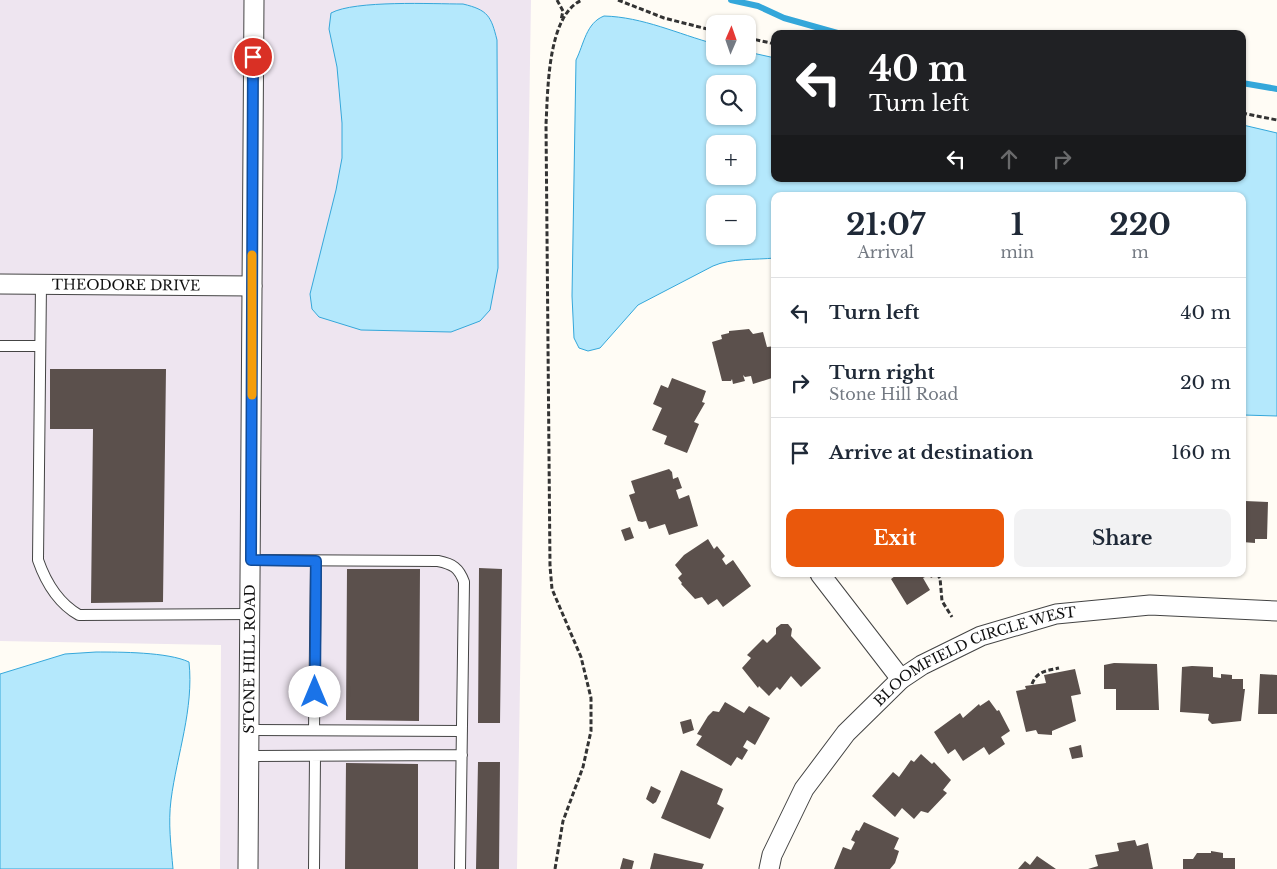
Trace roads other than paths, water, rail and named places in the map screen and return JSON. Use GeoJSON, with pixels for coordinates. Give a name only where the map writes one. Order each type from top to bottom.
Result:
{"type":"FeatureCollection","features":[{"type":"Feature","properties":{"kind":"street","name":"STONE HILL ROAD"},"geometry":{"type":"LineString","coordinates":[[248,869],[254,0]]}},
{"type":"Feature","properties":{"kind":"street","name":"THEODORE DRIVE"},"geometry":{"type":"LineString","coordinates":[[0,284],[252,286]]}},
{"type":"Feature","properties":{"kind":"street"},"geometry":{"type":"LineString","coordinates":[[822,577],[901,678]]}},
{"type":"Feature","properties":{"kind":"street","name":"BLOOMFIELD CIRCLE WEST"},"geometry":{"type":"LineString","coordinates":[[769,869],[772,855],[804,789],[846,733],[901,678],[922,665],[981,636],[1056,614],[1150,605],[1277,611]]}},
{"type":"Feature","properties":{"kind":"lane"},"geometry":{"type":"LineString","coordinates":[[41,284],[38,560],[43,575],[58,600],[64,607],[79,616],[251,614]]}},
{"type":"Feature","properties":{"kind":"lane"},"geometry":{"type":"LineString","coordinates":[[0,346],[39,346]]}},
{"type":"Feature","properties":{"kind":"lane"},"geometry":{"type":"LineString","coordinates":[[251,560],[438,561],[455,566],[464,582],[460,869]]}},
{"type":"Feature","properties":{"kind":"lane"},"geometry":{"type":"LineString","coordinates":[[314,730],[316,561]]}},
{"type":"Feature","properties":{"kind":"lane"},"geometry":{"type":"LineString","coordinates":[[250,730],[462,731]]}},
{"type":"Feature","properties":{"kind":"lane"},"geometry":{"type":"LineString","coordinates":[[250,756],[462,755]]}},
{"type":"Feature","properties":{"kind":"lane"},"geometry":{"type":"LineString","coordinates":[[314,869],[315,756]]}},
{"type":"Feature","properties":{"kind":"water"},"geometry":{"type":"Polygon","coordinates":[[[375,4],[463,4],[478,9],[487,15],[493,25],[497,40],[498,268],[490,310],[480,321],[451,332],[361,330],[319,317],[312,309],[310,294],[342,158],[342,123],[337,67],[329,29],[331,13],[342,9],[375,4]]]}},
{"type":"Feature","properties":{"kind":"water"},"geometry":{"type":"Polygon","coordinates":[[[604,16],[633,19],[660,27],[706,41],[706,65],[756,65],[756,54],[771,57],[771,182],[1246,182],[1246,126],[1277,133],[1277,416],[1246,415],[1246,192],[771,192],[771,258],[735,260],[713,266],[638,305],[600,348],[588,351],[579,348],[574,338],[572,296],[576,60],[589,29],[598,19],[604,16]]]}},
{"type":"Feature","properties":{"kind":"water"},"geometry":{"type":"Polygon","coordinates":[[[96,652],[157,654],[189,662],[190,680],[187,714],[170,809],[173,869],[0,869],[0,674],[65,654],[96,652]]]}},
{"type":"Feature","properties":{"kind":"waterway"},"geometry":{"type":"LineString","coordinates":[[731,0],[758,6],[784,18],[827,30]]}},
{"type":"Feature","properties":{"kind":"waterway"},"geometry":{"type":"LineString","coordinates":[[1246,84],[1277,89]]}}]}
